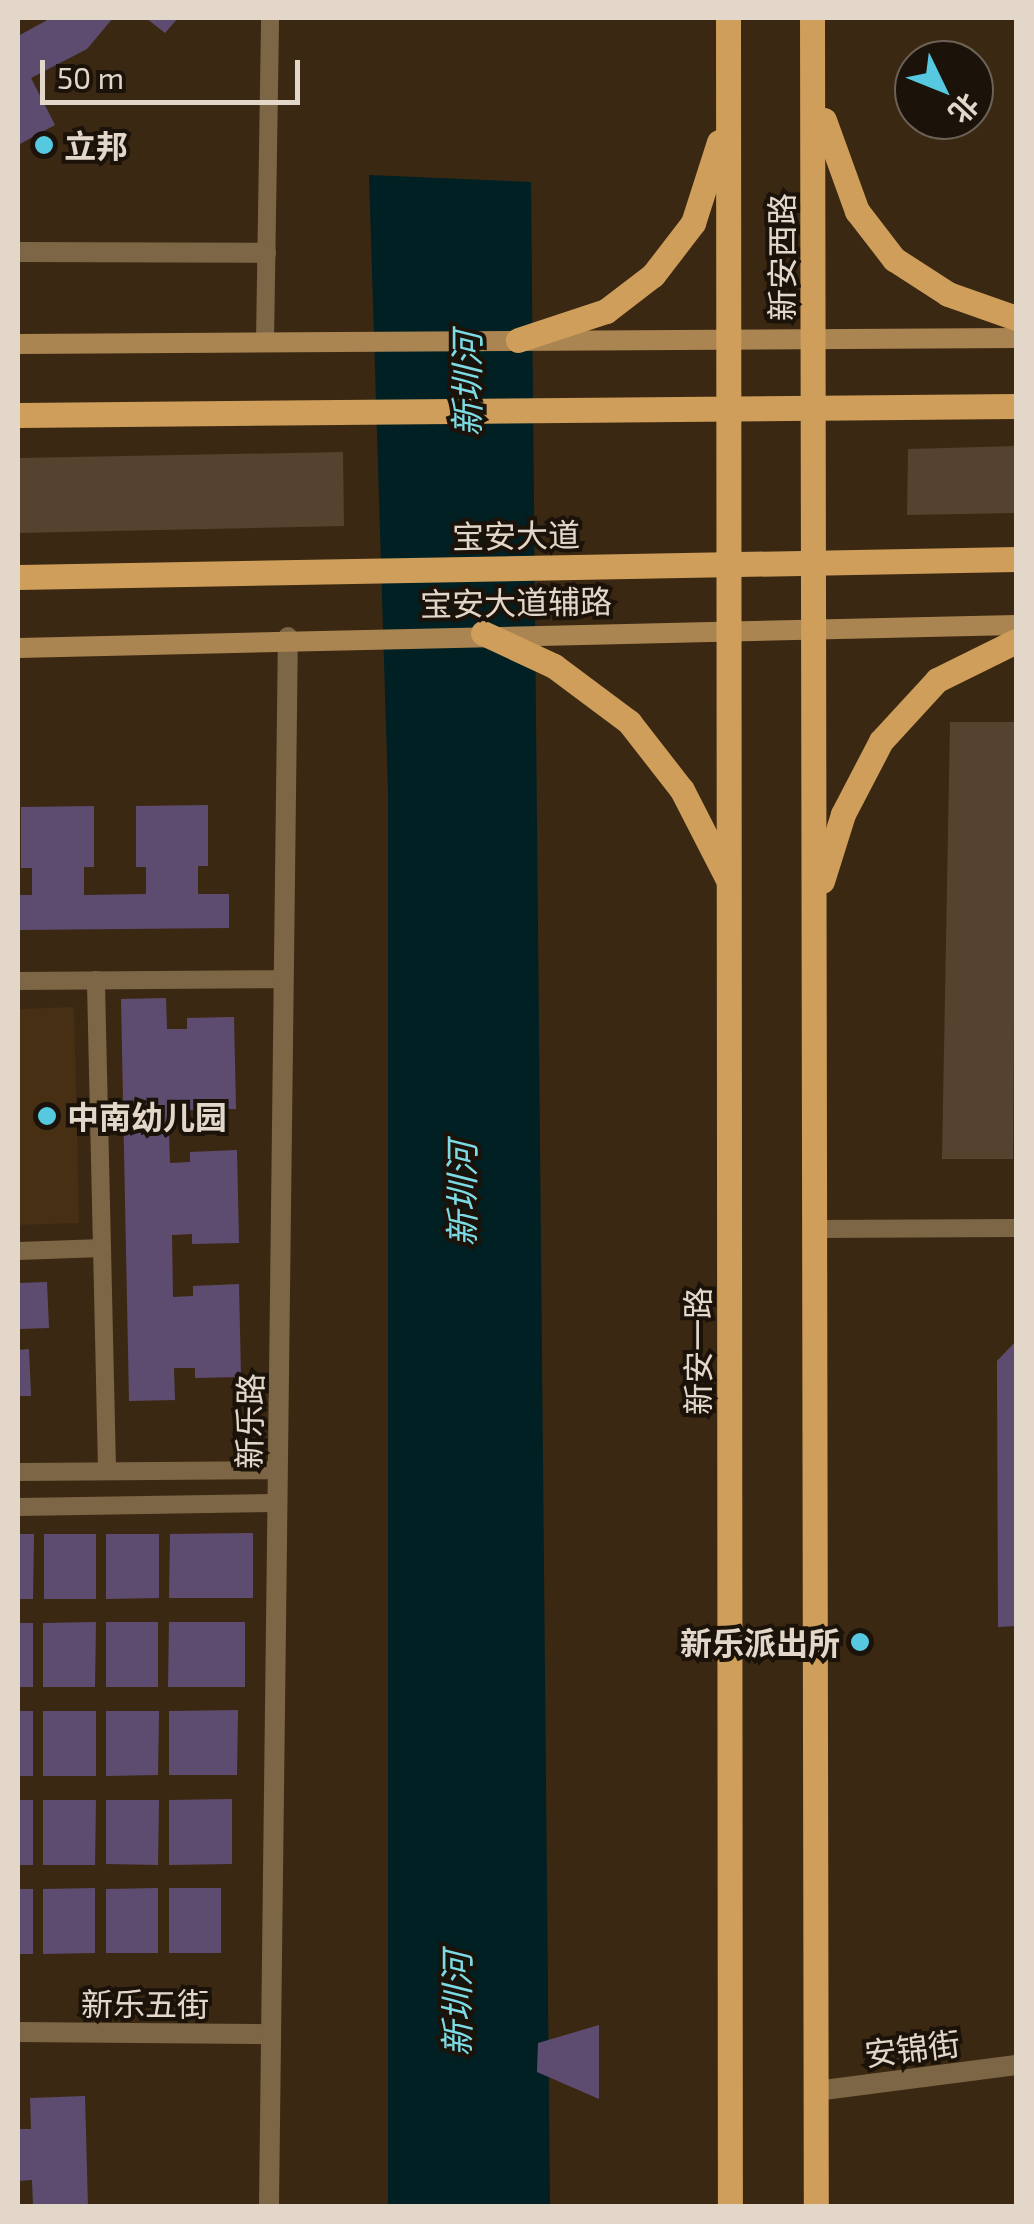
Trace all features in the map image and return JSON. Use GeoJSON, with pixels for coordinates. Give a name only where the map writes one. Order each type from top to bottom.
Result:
{"type":"FeatureCollection","features":[{"type":"Feature","properties":{"kind":"main road","name":"新安西路"},"geometry":{"type":"LineString","coordinates":[[728,18],[730,496]]}},
{"type":"Feature","properties":{"kind":"main road","name":"新安西路"},"geometry":{"type":"LineString","coordinates":[[812,18],[814,628]]}},
{"type":"Feature","properties":{"kind":"main road"},"geometry":{"type":"LineString","coordinates":[[812,62],[829,149],[875,238],[948,294],[1016,318]]}},
{"type":"Feature","properties":{"kind":"main road"},"geometry":{"type":"LineString","coordinates":[[518,340],[606,311],[675,250],[708,188],[728,73]]}},
{"type":"Feature","properties":{"kind":"main road"},"geometry":{"type":"LineString","coordinates":[[18,344],[1016,338]]}},
{"type":"Feature","properties":{"kind":"main road"},"geometry":{"type":"LineString","coordinates":[[18,415],[1016,406]]}},
{"type":"Feature","properties":{"kind":"main road","name":"新安一路"},"geometry":{"type":"LineString","coordinates":[[730,496],[730,2206]]}},
{"type":"Feature","properties":{"kind":"main road","name":"宝安大道"},"geometry":{"type":"LineString","coordinates":[[18,577],[1016,559]]}},
{"type":"Feature","properties":{"kind":"main road","name":"宝安大道辅路"},"geometry":{"type":"LineString","coordinates":[[18,648],[483,632],[1016,625]]}},
{"type":"Feature","properties":{"kind":"main road"},"geometry":{"type":"LineString","coordinates":[[814,628],[815,1176]]}},
{"type":"Feature","properties":{"kind":"main road"},"geometry":{"type":"LineString","coordinates":[[483,632],[569,675],[655,751],[730,885]]}},
{"type":"Feature","properties":{"kind":"main road"},"geometry":{"type":"LineString","coordinates":[[815,905],[843,814],[881,740],[937,680],[1016,641]]}},
{"type":"Feature","properties":{"kind":"main road"},"geometry":{"type":"LineString","coordinates":[[816,1229],[816,2206]]}},
{"type":"Feature","properties":{"kind":"street"},"geometry":{"type":"LineString","coordinates":[[18,252],[266,253]]}},
{"type":"Feature","properties":{"kind":"street","name":"新乐路"},"geometry":{"type":"LineString","coordinates":[[269,2206],[288,637]]}},
{"type":"Feature","properties":{"kind":"street","name":"新乐五街"},"geometry":{"type":"LineString","coordinates":[[18,2032],[271,2034]]}},
{"type":"Feature","properties":{"kind":"street","name":"安锦街"},"geometry":{"type":"LineString","coordinates":[[816,2091],[1016,2065]]}},
{"type":"Feature","properties":{"kind":"lane"},"geometry":{"type":"LineString","coordinates":[[264,342],[270,18]]}},
{"type":"Feature","properties":{"kind":"lane"},"geometry":{"type":"LineString","coordinates":[[18,981],[284,979]]}},
{"type":"Feature","properties":{"kind":"lane"},"geometry":{"type":"LineString","coordinates":[[96,980],[107,1471]]}},
{"type":"Feature","properties":{"kind":"lane"},"geometry":{"type":"LineString","coordinates":[[815,1176],[816,1229],[1016,1228]]}},
{"type":"Feature","properties":{"kind":"lane"},"geometry":{"type":"LineString","coordinates":[[18,1251],[102,1248]]}},
{"type":"Feature","properties":{"kind":"lane"},"geometry":{"type":"LineString","coordinates":[[18,1472],[278,1470]]}},
{"type":"Feature","properties":{"kind":"lane"},"geometry":{"type":"LineString","coordinates":[[18,1506],[278,1503]]}},
{"type":"Feature","properties":{"kind":"shaded area"},"geometry":{"type":"Polygon","coordinates":[[[1016,446],[1016,513],[907,515],[908,449],[1016,446]]]}},
{"type":"Feature","properties":{"kind":"shaded area"},"geometry":{"type":"Polygon","coordinates":[[[343,452],[344,526],[18,533],[18,458],[343,452]]]}},
{"type":"Feature","properties":{"kind":"shaded area"},"geometry":{"type":"Polygon","coordinates":[[[950,722],[1016,722],[1013,1159],[942,1159],[950,722]]]}},
{"type":"Feature","properties":{"kind":"shaded area","name":"中南幼儿园"},"geometry":{"type":"Polygon","coordinates":[[[74,1007],[79,1223],[18,1225],[18,1009],[74,1007]]]}},
{"type":"Feature","properties":{"kind":"water","name":"新圳河"},"geometry":{"type":"Polygon","coordinates":[[[369,175],[531,182],[550,2206],[388,2206],[388,791],[369,175]]]}},
{"type":"Feature","properties":{"kind":"building"},"geometry":{"type":"Polygon","coordinates":[[[51,18],[113,18],[87,49],[31,78],[55,125],[18,145],[18,36],[51,18]]]}},
{"type":"Feature","properties":{"kind":"building"},"geometry":{"type":"Polygon","coordinates":[[[146,18],[178,18],[165,33],[146,18]]]}},
{"type":"Feature","properties":{"kind":"building"},"geometry":{"type":"Polygon","coordinates":[[[208,805],[208,866],[198,866],[198,894],[229,894],[229,928],[18,930],[18,895],[32,895],[32,868],[21,868],[21,807],[94,806],[94,867],[84,867],[84,895],[146,894],[146,867],[136,867],[136,806],[208,805]]]}},
{"type":"Feature","properties":{"kind":"building"},"geometry":{"type":"Polygon","coordinates":[[[166,998],[167,1029],[187,1029],[187,1018],[234,1017],[236,1109],[189,1110],[189,1100],[168,1101],[170,1163],[190,1162],[190,1152],[237,1150],[239,1243],[192,1244],[192,1234],[172,1235],[173,1297],[193,1296],[193,1286],[239,1284],[241,1377],[195,1378],[195,1368],[174,1368],[175,1400],[129,1401],[121,999],[166,998]]]}},
{"type":"Feature","properties":{"kind":"building"},"geometry":{"type":"Polygon","coordinates":[[[47,1282],[49,1328],[18,1329],[18,1283],[47,1282]]]}},
{"type":"Feature","properties":{"kind":"building"},"geometry":{"type":"Polygon","coordinates":[[[1016,1341],[1016,1626],[998,1627],[997,1361],[1016,1341]]]}},
{"type":"Feature","properties":{"kind":"building"},"geometry":{"type":"Polygon","coordinates":[[[29,1349],[31,1396],[18,1396],[18,1350],[29,1349]]]}},
{"type":"Feature","properties":{"kind":"building"},"geometry":{"type":"Polygon","coordinates":[[[253,1533],[253,1598],[169,1598],[170,1534],[253,1533]]]}},
{"type":"Feature","properties":{"kind":"building"},"geometry":{"type":"Polygon","coordinates":[[[18,1534],[34,1534],[33,1599],[18,1599],[18,1534]]]}},
{"type":"Feature","properties":{"kind":"building"},"geometry":{"type":"Polygon","coordinates":[[[44,1534],[96,1534],[96,1599],[44,1599],[44,1534]]]}},
{"type":"Feature","properties":{"kind":"building"},"geometry":{"type":"Polygon","coordinates":[[[106,1534],[159,1534],[159,1598],[106,1599],[106,1534]]]}},
{"type":"Feature","properties":{"kind":"building"},"geometry":{"type":"Polygon","coordinates":[[[96,1622],[95,1687],[43,1687],[43,1623],[96,1622]]]}},
{"type":"Feature","properties":{"kind":"building"},"geometry":{"type":"Polygon","coordinates":[[[106,1622],[158,1622],[158,1687],[106,1687],[106,1622]]]}},
{"type":"Feature","properties":{"kind":"building"},"geometry":{"type":"Polygon","coordinates":[[[169,1622],[245,1622],[245,1687],[168,1687],[169,1622]]]}},
{"type":"Feature","properties":{"kind":"building"},"geometry":{"type":"Polygon","coordinates":[[[18,1623],[33,1623],[33,1687],[18,1687],[18,1623]]]}},
{"type":"Feature","properties":{"kind":"building"},"geometry":{"type":"Polygon","coordinates":[[[238,1710],[237,1775],[169,1775],[169,1711],[238,1710]]]}},
{"type":"Feature","properties":{"kind":"building"},"geometry":{"type":"Polygon","coordinates":[[[18,1711],[33,1711],[33,1776],[18,1776],[18,1711]]]}},
{"type":"Feature","properties":{"kind":"building"},"geometry":{"type":"Polygon","coordinates":[[[43,1711],[96,1711],[96,1776],[43,1776],[43,1711]]]}},
{"type":"Feature","properties":{"kind":"building"},"geometry":{"type":"Polygon","coordinates":[[[106,1711],[159,1711],[158,1775],[106,1776],[106,1711]]]}},
{"type":"Feature","properties":{"kind":"building"},"geometry":{"type":"Polygon","coordinates":[[[232,1799],[232,1864],[169,1865],[169,1800],[232,1799]]]}},
{"type":"Feature","properties":{"kind":"building"},"geometry":{"type":"Polygon","coordinates":[[[18,1800],[33,1800],[33,1865],[18,1865],[18,1800]]]}},
{"type":"Feature","properties":{"kind":"building"},"geometry":{"type":"Polygon","coordinates":[[[43,1800],[96,1800],[95,1865],[43,1865],[43,1800]]]}},
{"type":"Feature","properties":{"kind":"building"},"geometry":{"type":"Polygon","coordinates":[[[106,1800],[159,1800],[158,1865],[106,1864],[106,1800]]]}},
{"type":"Feature","properties":{"kind":"building"},"geometry":{"type":"Polygon","coordinates":[[[95,1888],[95,1953],[43,1954],[43,1889],[95,1888]]]}},
{"type":"Feature","properties":{"kind":"building"},"geometry":{"type":"Polygon","coordinates":[[[158,1888],[158,1953],[106,1953],[106,1889],[158,1888]]]}},
{"type":"Feature","properties":{"kind":"building"},"geometry":{"type":"Polygon","coordinates":[[[169,1888],[221,1888],[221,1953],[169,1953],[169,1888]]]}},
{"type":"Feature","properties":{"kind":"building"},"geometry":{"type":"Polygon","coordinates":[[[18,1889],[33,1889],[33,1954],[18,1954],[18,1889]]]}},
{"type":"Feature","properties":{"kind":"building"},"geometry":{"type":"Polygon","coordinates":[[[599,2025],[599,2099],[537,2072],[538,2043],[599,2025]]]}},
{"type":"Feature","properties":{"kind":"building"},"geometry":{"type":"Polygon","coordinates":[[[85,2096],[88,2206],[33,2206],[32,2180],[18,2181],[18,2129],[31,2129],[30,2098],[85,2096]]]}},
{"type":"Feature","properties":{"kind":"place","name":"立邦"},"geometry":{"type":"Point","coordinates":[44,145]}},
{"type":"Feature","properties":{"kind":"place","name":"中南幼儿园"},"geometry":{"type":"Point","coordinates":[47,1116]}},
{"type":"Feature","properties":{"kind":"place","name":"新乐派出所"},"geometry":{"type":"Point","coordinates":[860,1642]}}]}
